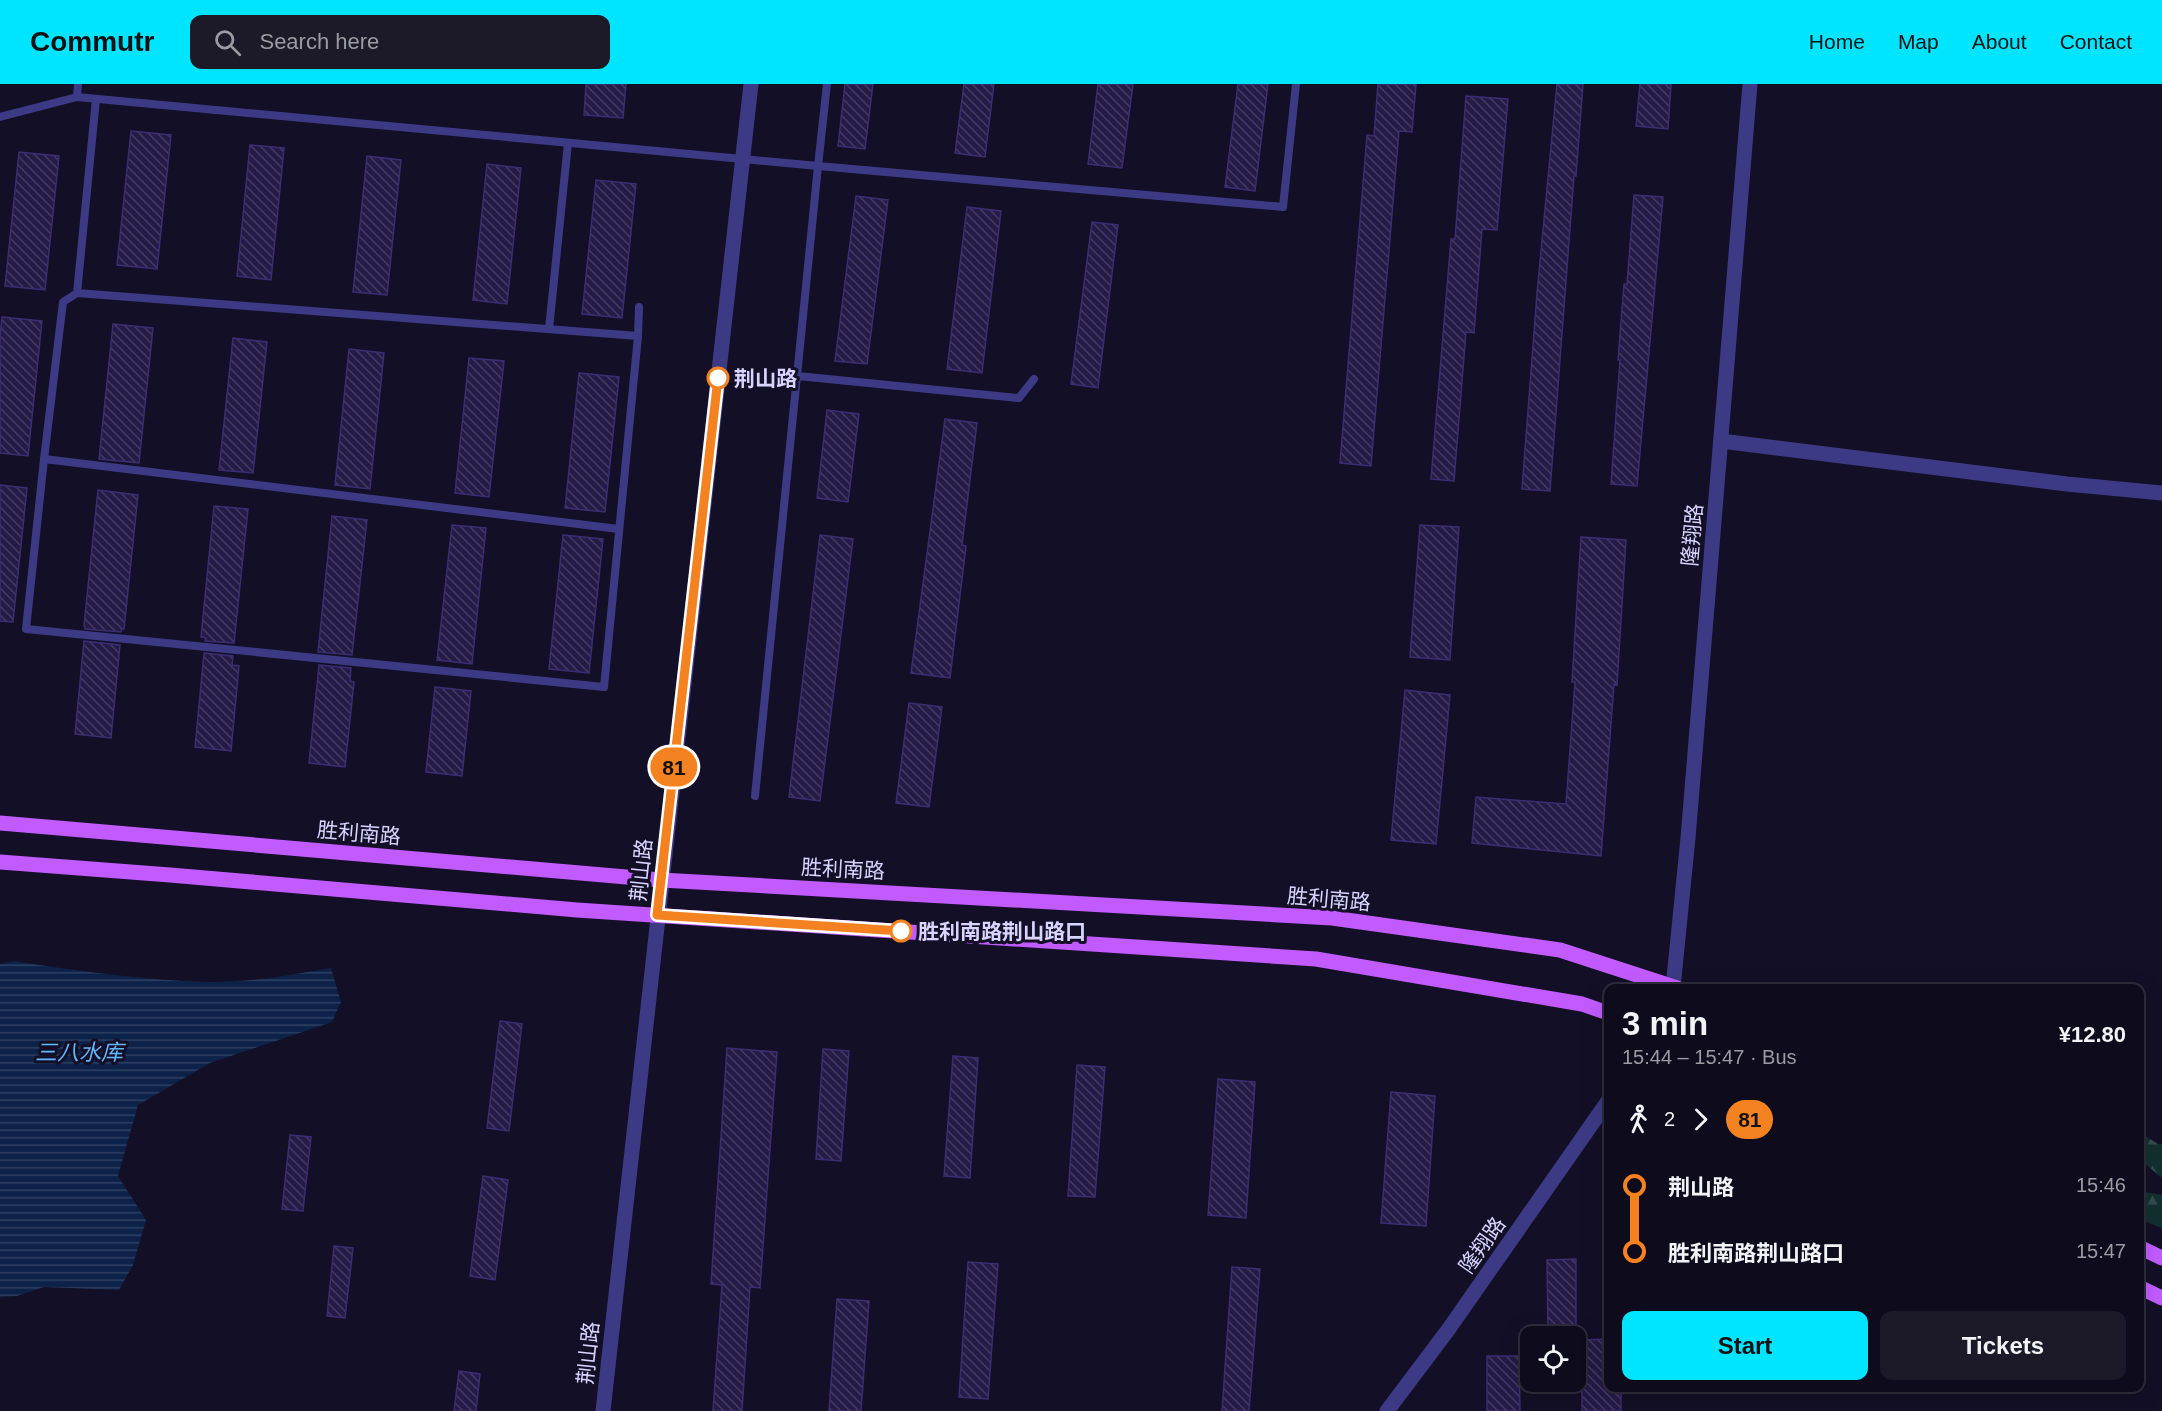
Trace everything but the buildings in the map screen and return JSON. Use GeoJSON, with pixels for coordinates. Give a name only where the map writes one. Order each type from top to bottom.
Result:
{"type":"FeatureCollection","features":[{"type":"Feature","properties":{"kind":"main road","name":"胜利南路"},"geometry":{"type":"LineString","coordinates":[[0,823],[661,880],[1332,918],[1560,950],[1663,984]]}},
{"type":"Feature","properties":{"kind":"main road"},"geometry":{"type":"LineString","coordinates":[[0,862],[657,915],[1316,959],[1582,1004],[1604,1012]]}},
{"type":"Feature","properties":{"kind":"main road"},"geometry":{"type":"LineString","coordinates":[[2144,1249],[2162,1258]]}},
{"type":"Feature","properties":{"kind":"main road"},"geometry":{"type":"LineString","coordinates":[[2144,1289],[2162,1298]]}},
{"type":"Feature","properties":{"kind":"street","name":"荆山路"},"geometry":{"type":"LineString","coordinates":[[603,1411],[751,84]]}},
{"type":"Feature","properties":{"kind":"street","name":"隆翔路"},"geometry":{"type":"LineString","coordinates":[[1675,984],[1750,84]]}},
{"type":"Feature","properties":{"kind":"street"},"geometry":{"type":"LineString","coordinates":[[1721,441],[2067,484],[2162,493]]}},
{"type":"Feature","properties":{"kind":"street","name":"隆翔路"},"geometry":{"type":"LineString","coordinates":[[1387,1411],[1448,1330],[1604,1107]]}},
{"type":"Feature","properties":{"kind":"lane"},"geometry":{"type":"LineString","coordinates":[[77,97],[78,84]]}},
{"type":"Feature","properties":{"kind":"lane"},"geometry":{"type":"LineString","coordinates":[[755,796],[828,84]]}},
{"type":"Feature","properties":{"kind":"lane"},"geometry":{"type":"LineString","coordinates":[[0,117],[77,97],[1283,207],[1296,84]]}},
{"type":"Feature","properties":{"kind":"lane"},"geometry":{"type":"LineString","coordinates":[[76,292],[96,99]]}},
{"type":"Feature","properties":{"kind":"lane"},"geometry":{"type":"LineString","coordinates":[[549,329],[568,143]]}},
{"type":"Feature","properties":{"kind":"lane"},"geometry":{"type":"LineString","coordinates":[[638,336],[76,292],[63,302],[26,629],[604,687],[638,336],[639,307]]}},
{"type":"Feature","properties":{"kind":"lane"},"geometry":{"type":"LineString","coordinates":[[798,376],[1019,398],[1034,379]]}},
{"type":"Feature","properties":{"kind":"lane"},"geometry":{"type":"LineString","coordinates":[[44,459],[620,529]]}},
{"type":"Feature","properties":{"kind":"green space"},"geometry":{"type":"Polygon","coordinates":[[[2144,1135],[2162,1144],[2162,1178],[2144,1163],[2144,1135]]]}},
{"type":"Feature","properties":{"kind":"green space"},"geometry":{"type":"Polygon","coordinates":[[[2144,1192],[2162,1195],[2162,1228],[2144,1221],[2144,1192]]]}},
{"type":"Feature","properties":{"kind":"water","name":"三八水库"},"geometry":{"type":"Polygon","coordinates":[[[14,961],[110,974],[207,982],[253,980],[331,968],[341,1002],[332,1022],[210,1063],[138,1105],[118,1176],[146,1220],[133,1265],[119,1290],[44,1287],[17,1296],[0,1297],[0,964],[14,961]]]}},
{"type":"Feature","properties":{"kind":"bus line","name":"81"},"geometry":{"type":"LineString","coordinates":[[718,378],[657,915],[901,931]]}},
{"type":"Feature","properties":{"kind":"place","name":"荆山路"},"geometry":{"type":"Point","coordinates":[718,378]}},
{"type":"Feature","properties":{"kind":"place","name":"胜利南路荆山路口"},"geometry":{"type":"Point","coordinates":[901,931]}}]}
